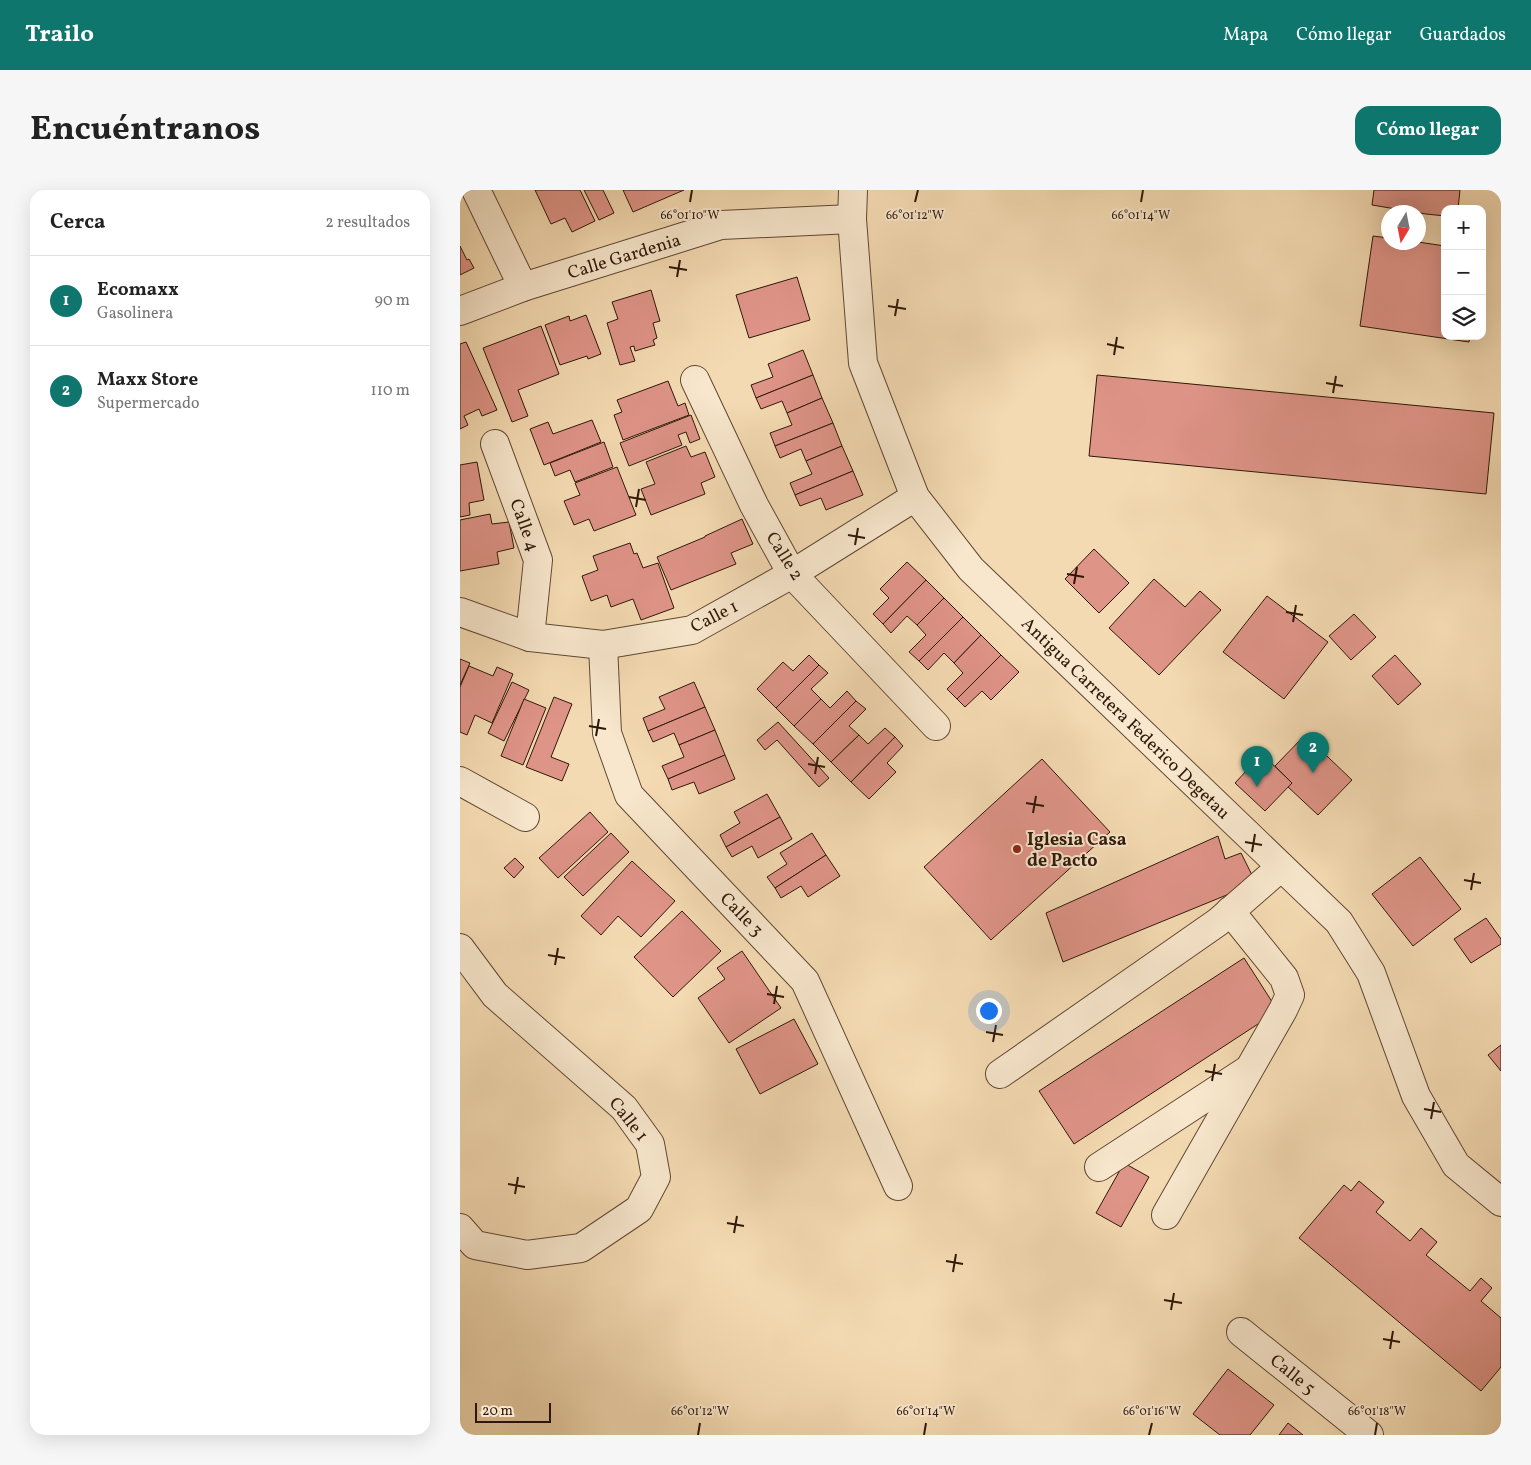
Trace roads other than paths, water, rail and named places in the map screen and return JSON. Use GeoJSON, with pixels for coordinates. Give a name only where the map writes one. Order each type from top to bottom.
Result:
{"type":"FeatureCollection","features":[{"type":"Feature","properties":{"kind":"street"},"geometry":{"type":"LineString","coordinates":[[476,190],[523,287]]}},
{"type":"Feature","properties":{"kind":"street","name":"Antigua Carretera Federico Degetau"},"geometry":{"type":"LineString","coordinates":[[853,190],[852,219],[863,363],[915,497],[971,569],[1339,922],[1371,973],[1416,1096],[1456,1165],[1501,1202]]}},
{"type":"Feature","properties":{"kind":"street","name":"Calle Gardenia"},"geometry":{"type":"LineString","coordinates":[[460,311],[523,287],[721,225],[852,219]]}},
{"type":"Feature","properties":{"kind":"street","name":"Calle 2"},"geometry":{"type":"LineString","coordinates":[[695,380],[754,505],[792,574],[936,726]]}},
{"type":"Feature","properties":{"kind":"street","name":"Calle 4"},"geometry":{"type":"LineString","coordinates":[[495,444],[538,560],[530,637]]}},
{"type":"Feature","properties":{"kind":"street","name":"Calle 1"},"geometry":{"type":"LineString","coordinates":[[460,612],[530,637],[603,645],[692,630],[792,574],[915,497]]}},
{"type":"Feature","properties":{"kind":"street","name":"Calle 3"},"geometry":{"type":"LineString","coordinates":[[603,645],[606,734],[629,795],[805,981],[898,1186]]}},
{"type":"Feature","properties":{"kind":"street"},"geometry":{"type":"LineString","coordinates":[[460,781],[525,817]]}},
{"type":"Feature","properties":{"kind":"street"},"geometry":{"type":"LineString","coordinates":[[1000,1074],[1218,922],[1281,866]]}},
{"type":"Feature","properties":{"kind":"street"},"geometry":{"type":"LineString","coordinates":[[1166,1215],[1290,995],[1284,978],[1230,911]]}},
{"type":"Feature","properties":{"kind":"street","name":"Calle 1"},"geometry":{"type":"LineString","coordinates":[[460,948],[495,995],[624,1108],[650,1144],[656,1177],[639,1209],[581,1248],[527,1255],[475,1245],[460,1228]]}},
{"type":"Feature","properties":{"kind":"street"},"geometry":{"type":"LineString","coordinates":[[1099,1167],[1249,1069]]}},
{"type":"Feature","properties":{"kind":"street","name":"Calle 5"},"geometry":{"type":"LineString","coordinates":[[1241,1332],[1369,1435]]}},
{"type":"Feature","properties":{"kind":"place","name":"Maxx Store"},"geometry":{"type":"Point","coordinates":[1313,773]}},
{"type":"Feature","properties":{"kind":"place","name":"Ecomaxx"},"geometry":{"type":"Point","coordinates":[1257,787]}},
{"type":"Feature","properties":{"kind":"place","name":"Iglesia Casa de Pacto"},"geometry":{"type":"Point","coordinates":[1017,849]}}]}
